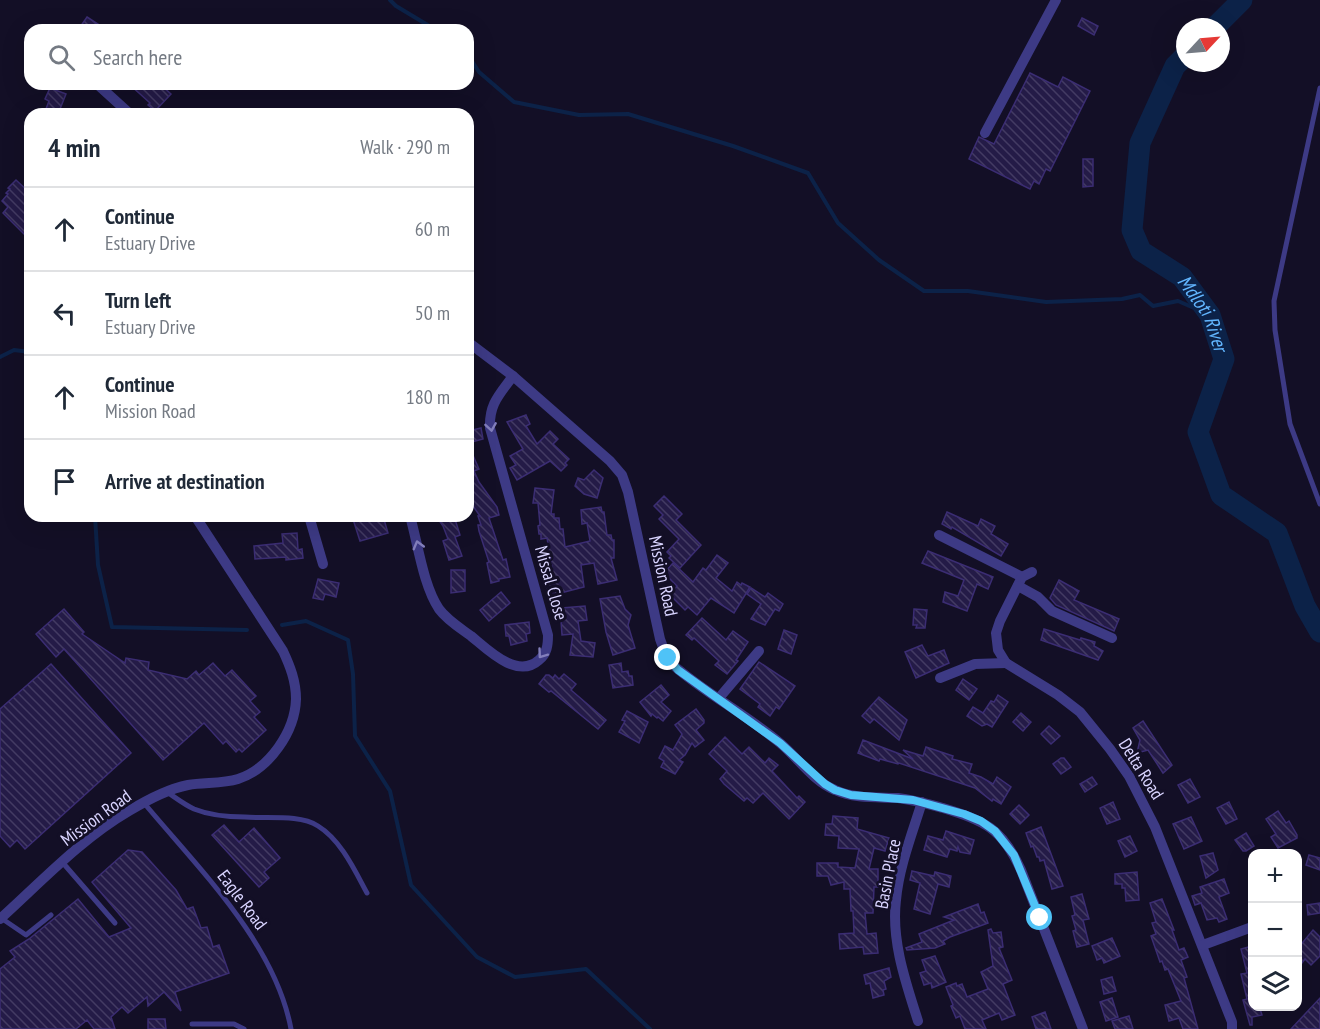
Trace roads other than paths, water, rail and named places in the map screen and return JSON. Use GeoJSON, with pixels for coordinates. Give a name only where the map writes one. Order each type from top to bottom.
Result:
{"type":"FeatureCollection","features":[{"type":"Feature","properties":{"kind":"street"},"geometry":{"type":"LineString","coordinates":[[985,133],[1056,0]]}},
{"type":"Feature","properties":{"kind":"street"},"geometry":{"type":"LineString","coordinates":[[104,90],[123,108]]}},
{"type":"Feature","properties":{"kind":"street","name":"Mission Road"},"geometry":{"type":"LineString","coordinates":[[474,347],[513,376],[610,461],[622,475],[628,492],[664,650],[678,670],[780,743],[825,784],[835,790],[851,795],[921,802],[981,821],[1006,843],[1020,870],[1083,1029]]}},
{"type":"Feature","properties":{"kind":"street","name":"Missal Close"},"geometry":{"type":"LineString","coordinates":[[412,522],[430,590],[441,612],[497,657],[512,665],[522,667],[539,661],[547,649],[548,635],[490,429],[491,409],[513,376]]}},
{"type":"Feature","properties":{"kind":"street","name":"Mission Road"},"geometry":{"type":"LineString","coordinates":[[0,918],[105,827],[166,792],[188,785],[237,780],[252,773],[267,760],[284,739],[293,721],[296,698],[293,673],[283,651],[199,522]]}},
{"type":"Feature","properties":{"kind":"street"},"geometry":{"type":"LineString","coordinates":[[311,522],[324,564]]}},
{"type":"Feature","properties":{"kind":"street"},"geometry":{"type":"LineString","coordinates":[[939,535],[1024,578],[1038,597],[1053,610],[1112,638]]}},
{"type":"Feature","properties":{"kind":"street"},"geometry":{"type":"LineString","coordinates":[[940,678],[975,664],[1006,663],[998,650],[996,633],[1000,621],[1024,578]]}},
{"type":"Feature","properties":{"kind":"street"},"geometry":{"type":"LineString","coordinates":[[719,698],[759,651]]}},
{"type":"Feature","properties":{"kind":"street","name":"Delta Road"},"geometry":{"type":"LineString","coordinates":[[1006,663],[1058,695],[1080,712],[1110,749],[1144,802],[1203,945],[1232,1022],[1232,1029]]}},
{"type":"Feature","properties":{"kind":"street","name":"Basin Place"},"geometry":{"type":"LineString","coordinates":[[918,1022],[898,948],[895,915],[900,877],[921,802]]}},
{"type":"Feature","properties":{"kind":"street"},"geometry":{"type":"LineString","coordinates":[[1203,945],[1248,928]]}},
{"type":"Feature","properties":{"kind":"lane"},"geometry":{"type":"LineString","coordinates":[[1320,88],[1274,301],[1275,330],[1290,424],[1320,504]]}},
{"type":"Feature","properties":{"kind":"lane"},"geometry":{"type":"LineString","coordinates":[[166,792],[195,809],[206,812],[312,823],[331,837],[353,867],[367,893]]}},
{"type":"Feature","properties":{"kind":"lane","name":"Eagle Road"},"geometry":{"type":"LineString","coordinates":[[144,803],[232,908],[250,934],[279,989],[291,1029]]}},
{"type":"Feature","properties":{"kind":"lane"},"geometry":{"type":"LineString","coordinates":[[63,863],[115,923]]}},
{"type":"Feature","properties":{"kind":"lane"},"geometry":{"type":"LineString","coordinates":[[0,918],[26,935],[51,915]]}},
{"type":"Feature","properties":{"kind":"lane"},"geometry":{"type":"LineString","coordinates":[[192,1024],[234,1024],[244,1029]]}},
{"type":"Feature","properties":{"kind":"waterway"},"geometry":{"type":"LineString","coordinates":[[390,0],[426,24]]}},
{"type":"Feature","properties":{"kind":"waterway","name":"Mdloti River"},"geometry":{"type":"LineString","coordinates":[[1224,18],[1242,0]]}},
{"type":"Feature","properties":{"kind":"waterway"},"geometry":{"type":"LineString","coordinates":[[474,64],[479,72],[514,102],[579,115],[628,114],[733,146],[808,173],[838,223],[879,260],[924,291],[968,291],[1046,302],[1122,299],[1140,295],[1153,306],[1178,301],[1210,315]]}},
{"type":"Feature","properties":{"kind":"waterway","name":"Mdloti River"},"geometry":{"type":"LineString","coordinates":[[1176,65],[1140,143],[1132,230],[1141,251],[1182,277],[1210,315],[1224,359],[1198,432],[1221,495],[1277,533],[1305,606],[1320,632]]}},
{"type":"Feature","properties":{"kind":"waterway"},"geometry":{"type":"LineString","coordinates":[[0,357],[14,350],[24,351]]}},
{"type":"Feature","properties":{"kind":"waterway"},"geometry":{"type":"LineString","coordinates":[[95,522],[98,565],[112,627],[247,630]]}},
{"type":"Feature","properties":{"kind":"waterway"},"geometry":{"type":"LineString","coordinates":[[282,625],[306,621],[348,640],[353,674],[355,736],[390,791],[411,885],[477,957],[515,977],[586,969],[650,1029]]}}]}
